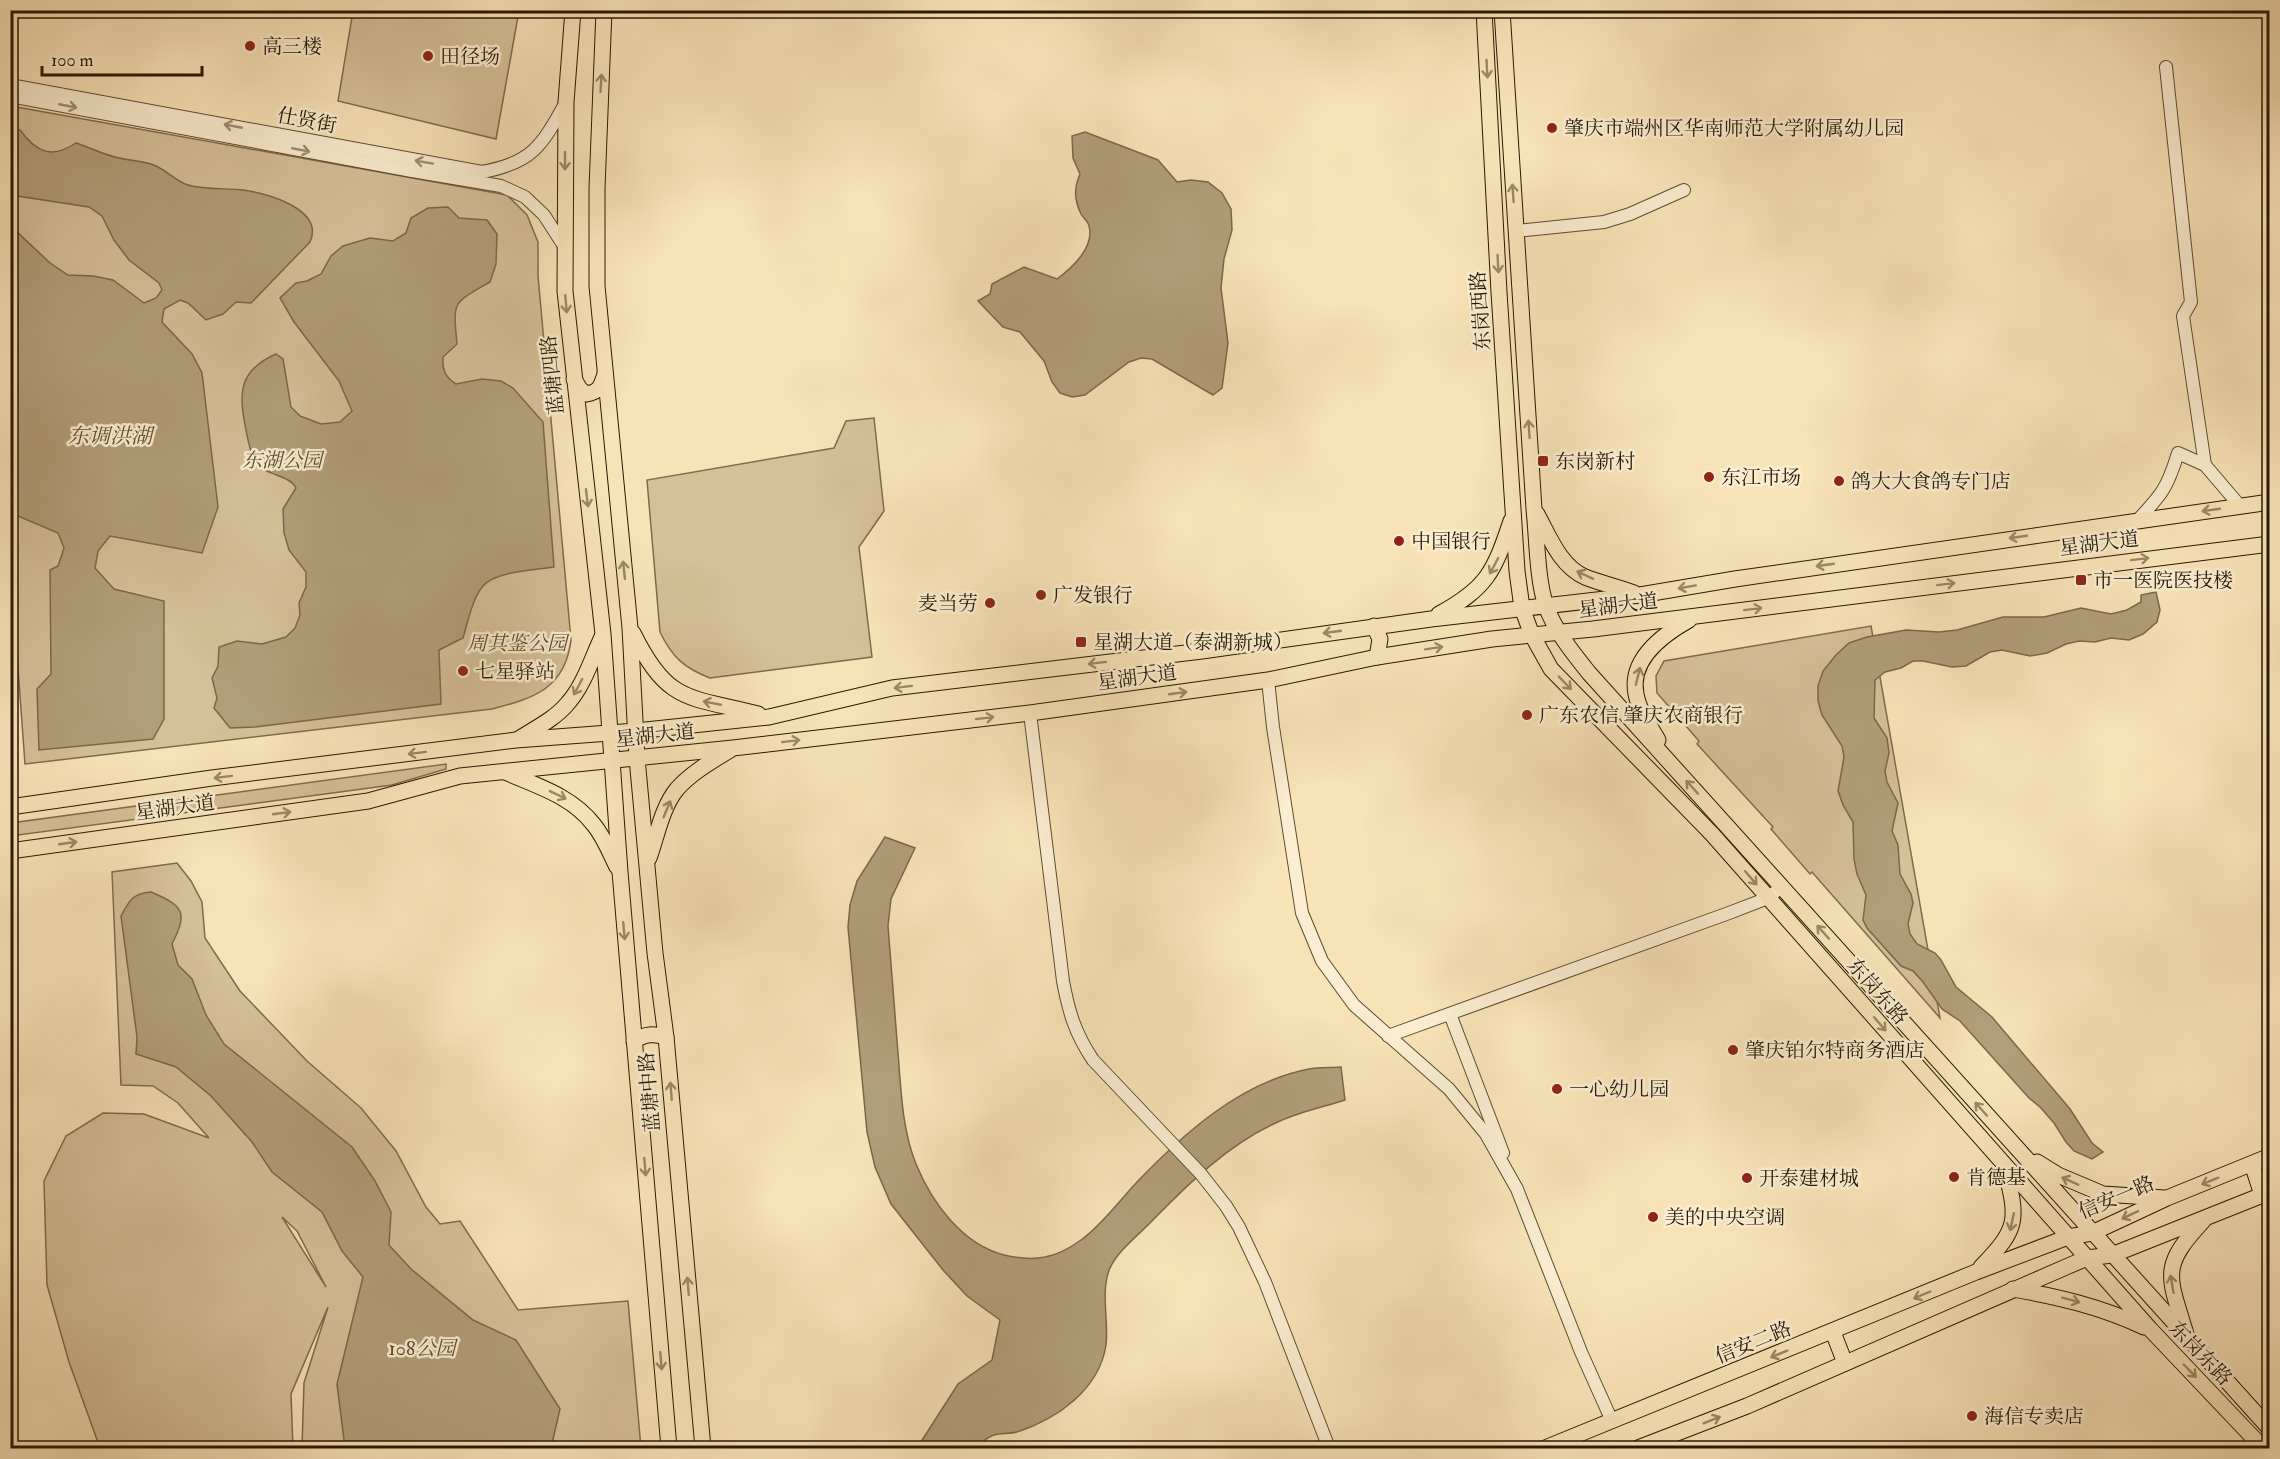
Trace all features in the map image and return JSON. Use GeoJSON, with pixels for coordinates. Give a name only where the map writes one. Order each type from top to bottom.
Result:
{"type":"FeatureCollection","features":[{"type":"Feature","properties":{"kind":"main road","name":"蓝塘四路"},"geometry":{"type":"LineString","coordinates":[[573,10],[566,102],[565,291],[603,634],[610,733]]}},
{"type":"Feature","properties":{"kind":"main road"},"geometry":{"type":"LineString","coordinates":[[604,10],[598,165],[597,286],[630,628],[636,731]]}},
{"type":"Feature","properties":{"kind":"main road","name":"东岗西路"},"geometry":{"type":"LineString","coordinates":[[1484,10],[1499,292],[1517,571],[1522,608]]}},
{"type":"Feature","properties":{"kind":"main road","name":"东岗西路"},"geometry":{"type":"LineString","coordinates":[[1502,10],[1534,509],[1546,606]]}},
{"type":"Feature","properties":{"kind":"main road"},"geometry":{"type":"LineString","coordinates":[[573,376],[580,389],[586,394],[600,390],[605,373]]}},
{"type":"Feature","properties":{"kind":"main road","name":"星湖大道"},"geometry":{"type":"LineString","coordinates":[[10,807],[212,778],[516,740],[636,731],[769,717],[892,688],[1202,651],[1374,626],[1640,595],[1735,579],[2270,502]]}},
{"type":"Feature","properties":{"kind":"main road"},"geometry":{"type":"LineString","coordinates":[[1534,509],[1557,551],[1573,569],[1583,576],[1640,595]]}},
{"type":"Feature","properties":{"kind":"main road"},"geometry":{"type":"LineString","coordinates":[[1431,619],[1467,597],[1485,582],[1499,558],[1514,511]]}},
{"type":"Feature","properties":{"kind":"main road","name":"星湖大道"},"geometry":{"type":"LineString","coordinates":[[10,850],[368,801],[460,776],[733,748],[1030,713],[1268,680],[1377,657],[1492,639],[2270,544]]}},
{"type":"Feature","properties":{"kind":"main road","name":"东岗东路"},"geometry":{"type":"LineString","coordinates":[[1546,606],[1559,632],[1589,673],[2270,1430]]}},
{"type":"Feature","properties":{"kind":"main road","name":"东岗东路"},"geometry":{"type":"LineString","coordinates":[[1522,608],[1532,635],[1551,669],[1712,834],[2037,1203],[2150,1329],[2263,1449]]}},
{"type":"Feature","properties":{"kind":"main road"},"geometry":{"type":"LineString","coordinates":[[1674,766],[1641,711],[1635,685],[1640,666],[1652,647],[1670,631],[1695,616]]}},
{"type":"Feature","properties":{"kind":"main road"},"geometry":{"type":"LineString","coordinates":[[1374,626],[1380,639],[1377,657]]}},
{"type":"Feature","properties":{"kind":"main road"},"geometry":{"type":"LineString","coordinates":[[630,628],[644,657],[669,687],[694,700],[769,717]]}},
{"type":"Feature","properties":{"kind":"main road"},"geometry":{"type":"LineString","coordinates":[[516,740],[547,721],[568,703],[578,689],[603,634]]}},
{"type":"Feature","properties":{"kind":"main road","name":"蓝塘中路"},"geometry":{"type":"LineString","coordinates":[[636,731],[703,1449]]}},
{"type":"Feature","properties":{"kind":"main road","name":"蓝塘中路"},"geometry":{"type":"LineString","coordinates":[[610,733],[669,1449]]}},
{"type":"Feature","properties":{"kind":"main road"},"geometry":{"type":"LineString","coordinates":[[457,748],[460,776]]}},
{"type":"Feature","properties":{"kind":"main road"},"geometry":{"type":"LineString","coordinates":[[647,864],[664,813],[677,789],[704,767],[733,748]]}},
{"type":"Feature","properties":{"kind":"main road"},"geometry":{"type":"LineString","coordinates":[[504,772],[552,792],[575,806],[596,827],[620,873]]}},
{"type":"Feature","properties":{"kind":"main road"},"geometry":{"type":"LineString","coordinates":[[634,1041],[644,1035],[656,1034],[666,1037]]}},
{"type":"Feature","properties":{"kind":"main road"},"geometry":{"type":"LineString","coordinates":[[2020,1152],[2058,1176],[2103,1194],[2168,1198]]}},
{"type":"Feature","properties":{"kind":"main road","name":"信安一路"},"geometry":{"type":"LineString","coordinates":[[1976,1272],[2068,1237],[2092,1233],[2168,1198],[2270,1156]]}},
{"type":"Feature","properties":{"kind":"main road"},"geometry":{"type":"LineString","coordinates":[[1638,1449],[1747,1406],[2087,1258],[2112,1255],[2266,1193],[2252,1164]]}},
{"type":"Feature","properties":{"kind":"main road"},"geometry":{"type":"LineString","coordinates":[[1976,1272],[2004,1243],[2013,1226],[2014,1201],[2004,1166]]}},
{"type":"Feature","properties":{"kind":"main road"},"geometry":{"type":"LineString","coordinates":[[2037,1203],[2054,1190]]}},
{"type":"Feature","properties":{"kind":"main road"},"geometry":{"type":"LineString","coordinates":[[2188,1340],[2170,1275],[2178,1251],[2205,1218]]}},
{"type":"Feature","properties":{"kind":"main road","name":"信安二路"},"geometry":{"type":"LineString","coordinates":[[1545,1449],[1976,1272]]}},
{"type":"Feature","properties":{"kind":"main road"},"geometry":{"type":"LineString","coordinates":[[2125,1301],[2141,1288]]}},
{"type":"Feature","properties":{"kind":"main road"},"geometry":{"type":"LineString","coordinates":[[2013,1289],[2058,1297],[2103,1310],[2150,1329]]}},
{"type":"Feature","properties":{"kind":"main road"},"geometry":{"type":"LineString","coordinates":[[1833,1332],[1845,1363]]}},
{"type":"Feature","properties":{"kind":"street"},"geometry":{"type":"LineString","coordinates":[[2166,67],[2191,303],[2183,316],[2205,465]]}},
{"type":"Feature","properties":{"kind":"street","name":"仕贤街"},"geometry":{"type":"LineString","coordinates":[[10,86],[482,172],[504,168],[525,158],[546,139],[566,102]]}},
{"type":"Feature","properties":{"kind":"street"},"geometry":{"type":"LineString","coordinates":[[10,96],[501,186],[525,197],[544,214],[564,246]]}},
{"type":"Feature","properties":{"kind":"street"},"geometry":{"type":"LineString","coordinates":[[1516,231],[1604,222],[1630,214],[1684,190]]}},
{"type":"Feature","properties":{"kind":"street"},"geometry":{"type":"LineString","coordinates":[[2137,520],[2163,493],[2170,481],[2178,453],[2205,465],[2240,506]]}},
{"type":"Feature","properties":{"kind":"street"},"geometry":{"type":"LineString","coordinates":[[1512,476],[1532,474]]}},
{"type":"Feature","properties":{"kind":"street"},"geometry":{"type":"LineString","coordinates":[[1268,680],[1302,913],[1322,962],[1354,1005],[1449,1089],[1486,1134],[1517,1189]]}},
{"type":"Feature","properties":{"kind":"street"},"geometry":{"type":"LineString","coordinates":[[1030,713],[1063,981],[1070,1018],[1079,1039],[1093,1060],[1201,1174],[1226,1206],[1253,1255],[1329,1449]]}},
{"type":"Feature","properties":{"kind":"street"},"geometry":{"type":"LineString","coordinates":[[1388,1036],[1768,898],[1781,887]]}},
{"type":"Feature","properties":{"kind":"street"},"geometry":{"type":"LineString","coordinates":[[1450,1014],[1581,1352],[1612,1421]]}},
{"type":"Feature","properties":{"kind":"green space","name":"田径场"},"geometry":{"type":"Polygon","coordinates":[[[353,11],[519,11],[496,139],[338,101],[353,11]]]}},
{"type":"Feature","properties":{"kind":"green space","name":"东湖公园"},"geometry":{"type":"Polygon","coordinates":[[[11,106],[507,195],[527,215],[538,242],[538,276],[571,640],[568,657],[562,670],[545,689],[521,700],[492,709],[25,764],[13,600],[11,600],[11,106]]]}},
{"type":"Feature","properties":{"kind":"green space"},"geometry":{"type":"Polygon","coordinates":[[[874,418],[884,511],[859,547],[872,657],[710,678],[686,666],[674,655],[660,632],[647,480],[834,448],[846,421],[874,418]]]}},
{"type":"Feature","properties":{"kind":"green space"},"geometry":{"type":"Polygon","coordinates":[[[1871,626],[1940,1018],[1812,872],[1810,874],[1771,829],[1773,827],[1697,744],[1699,741],[1657,693],[1656,676],[1664,661],[1871,626]]]}},
{"type":"Feature","properties":{"kind":"green space"},"geometry":{"type":"Polygon","coordinates":[[[446,764],[446,769],[392,785],[11,836],[11,823],[446,764]]]}},
{"type":"Feature","properties":{"kind":"green space","name":"108公园"},"geometry":{"type":"Polygon","coordinates":[[[177,863],[191,881],[202,902],[205,938],[240,991],[307,1061],[361,1108],[396,1151],[426,1207],[440,1224],[460,1221],[518,1310],[628,1301],[641,1448],[302,1448],[304,1383],[328,1307],[291,1394],[293,1448],[100,1448],[69,1362],[47,1285],[44,1181],[66,1136],[103,1113],[144,1114],[209,1138],[178,1103],[153,1086],[121,1085],[112,872],[177,863]],[[282,1217],[326,1287],[297,1231],[282,1217]]]}},
{"type":"Feature","properties":{"kind":"water","name":"东调洪湖"},"geometry":{"type":"Polygon","coordinates":[[[11,129],[20,130],[33,144],[45,151],[60,151],[76,143],[110,156],[151,164],[179,181],[195,187],[243,190],[278,199],[301,212],[309,220],[312,230],[310,242],[251,303],[236,302],[223,314],[206,320],[188,303],[180,300],[164,309],[162,322],[192,354],[202,373],[218,507],[202,553],[110,536],[98,551],[95,568],[114,589],[164,601],[164,719],[153,739],[39,750],[37,689],[51,674],[50,570],[58,566],[64,548],[58,533],[11,513],[11,229],[15,230],[50,263],[68,275],[113,280],[144,303],[156,298],[162,290],[159,283],[129,260],[114,240],[102,216],[89,207],[11,195],[11,129]]]}},
{"type":"Feature","properties":{"kind":"water"},"geometry":{"type":"Polygon","coordinates":[[[1085,132],[1158,160],[1177,182],[1191,180],[1208,182],[1222,193],[1231,209],[1232,230],[1224,259],[1221,288],[1228,343],[1222,388],[1213,395],[1152,359],[1141,358],[1129,362],[1085,395],[1072,397],[1060,393],[1052,382],[1044,361],[1020,332],[1003,327],[978,301],[990,294],[992,284],[1024,267],[1057,279],[1081,256],[1089,242],[1090,234],[1076,198],[1080,174],[1073,158],[1072,136],[1085,132]]]}},
{"type":"Feature","properties":{"kind":"water"},"geometry":{"type":"Polygon","coordinates":[[[448,207],[459,218],[487,220],[497,234],[496,264],[490,282],[468,295],[458,305],[455,319],[457,344],[443,357],[443,366],[449,379],[456,384],[482,379],[501,381],[513,388],[543,422],[554,567],[506,574],[483,586],[473,604],[463,638],[439,650],[441,704],[255,727],[230,728],[214,708],[217,698],[212,678],[218,666],[219,647],[237,641],[262,644],[286,637],[295,628],[300,615],[299,603],[306,587],[306,572],[289,550],[284,533],[283,509],[296,488],[288,480],[264,470],[253,458],[242,406],[244,385],[254,368],[276,354],[283,359],[291,407],[300,416],[321,424],[340,422],[352,411],[339,381],[294,322],[280,298],[296,283],[307,281],[321,274],[331,256],[343,246],[370,238],[393,241],[406,233],[411,218],[428,208],[448,207]]]}},
{"type":"Feature","properties":{"kind":"water"},"geometry":{"type":"Polygon","coordinates":[[[2156,592],[2160,610],[2157,622],[2143,634],[2129,640],[2111,638],[2095,642],[2079,641],[2047,653],[2030,656],[2002,650],[1990,652],[1966,666],[1952,667],[1913,661],[1901,668],[1885,672],[1875,680],[1874,718],[1887,738],[1889,753],[1885,771],[1887,782],[1898,803],[1892,831],[1898,845],[1900,874],[1911,894],[1913,903],[1908,924],[1910,934],[1917,944],[1935,953],[1956,987],[1992,1017],[2070,1109],[2092,1143],[2103,1152],[2092,1159],[2074,1151],[2040,1107],[2029,1098],[1960,1021],[1942,1009],[1913,971],[1901,966],[1867,928],[1863,920],[1866,895],[1857,874],[1854,859],[1853,822],[1838,791],[1844,757],[1842,746],[1822,715],[1818,701],[1818,686],[1823,671],[1836,655],[1849,643],[1867,637],[1906,630],[1939,632],[1957,630],[2003,617],[2044,617],[2081,608],[2111,614],[2127,610],[2141,602],[2141,595],[2156,592]]]}},
{"type":"Feature","properties":{"kind":"water"},"geometry":{"type":"Polygon","coordinates":[[[885,837],[915,848],[891,899],[888,926],[901,1095],[911,1151],[923,1179],[950,1220],[975,1242],[989,1250],[1025,1258],[1044,1257],[1062,1251],[1096,1228],[1155,1164],[1215,1112],[1260,1085],[1284,1076],[1313,1068],[1341,1067],[1345,1100],[1288,1118],[1243,1141],[1194,1180],[1118,1256],[1107,1277],[1106,1345],[1095,1376],[1085,1389],[1061,1411],[1047,1419],[1017,1432],[994,1435],[974,1447],[965,1449],[917,1448],[958,1384],[992,1360],[1000,1320],[967,1296],[943,1270],[891,1204],[875,1167],[867,1132],[848,927],[850,905],[857,881],[885,837]]]}},
{"type":"Feature","properties":{"kind":"water"},"geometry":{"type":"Polygon","coordinates":[[[151,892],[170,902],[180,911],[180,924],[172,944],[178,965],[192,979],[206,1015],[224,1044],[352,1147],[375,1181],[391,1212],[389,1245],[411,1269],[473,1320],[516,1340],[560,1409],[551,1448],[345,1448],[337,1384],[363,1277],[342,1251],[322,1212],[272,1172],[252,1142],[211,1096],[176,1067],[136,1054],[137,1037],[121,916],[132,899],[140,894],[151,892]]]}},
{"type":"Feature","properties":{"kind":"place","name":"高三楼"},"geometry":{"type":"Point","coordinates":[250,46]}},
{"type":"Feature","properties":{"kind":"place","name":"田径场"},"geometry":{"type":"Point","coordinates":[428,56]}},
{"type":"Feature","properties":{"kind":"place","name":"肇庆市端州区华南师范大学附属幼儿园"},"geometry":{"type":"Point","coordinates":[1552,128]}},
{"type":"Feature","properties":{"kind":"place","name":"东岗新村"},"geometry":{"type":"Point","coordinates":[1543,461]}},
{"type":"Feature","properties":{"kind":"place","name":"东江市场"},"geometry":{"type":"Point","coordinates":[1709,477]}},
{"type":"Feature","properties":{"kind":"place","name":"鸽大大食鸽专门店"},"geometry":{"type":"Point","coordinates":[1839,481]}},
{"type":"Feature","properties":{"kind":"place","name":"中国银行"},"geometry":{"type":"Point","coordinates":[1399,541]}},
{"type":"Feature","properties":{"kind":"place","name":"市一医院医技楼"},"geometry":{"type":"Point","coordinates":[2081,580]}},
{"type":"Feature","properties":{"kind":"place","name":"广发银行"},"geometry":{"type":"Point","coordinates":[1041,595]}},
{"type":"Feature","properties":{"kind":"place","name":"麦当劳"},"geometry":{"type":"Point","coordinates":[990,603]}},
{"type":"Feature","properties":{"kind":"place","name":"星湖大道（泰湖新城）"},"geometry":{"type":"Point","coordinates":[1081,642]}},
{"type":"Feature","properties":{"kind":"place","name":"七星驿站"},"geometry":{"type":"Point","coordinates":[463,671]}},
{"type":"Feature","properties":{"kind":"place","name":"广东农信 肇庆农商银行"},"geometry":{"type":"Point","coordinates":[1527,715]}},
{"type":"Feature","properties":{"kind":"place","name":"肇庆铂尔特商务酒店"},"geometry":{"type":"Point","coordinates":[1733,1050]}},
{"type":"Feature","properties":{"kind":"place","name":"一心幼儿园"},"geometry":{"type":"Point","coordinates":[1557,1089]}},
{"type":"Feature","properties":{"kind":"place","name":"肯德基"},"geometry":{"type":"Point","coordinates":[1954,1177]}},
{"type":"Feature","properties":{"kind":"place","name":"开泰建材城"},"geometry":{"type":"Point","coordinates":[1747,1178]}},
{"type":"Feature","properties":{"kind":"place","name":"美的中央空调"},"geometry":{"type":"Point","coordinates":[1653,1217]}},
{"type":"Feature","properties":{"kind":"place","name":"海信专卖店"},"geometry":{"type":"Point","coordinates":[1972,1416]}},
{"type":"Feature","properties":{"kind":"park label","name":"周其鉴公园"},"geometry":{"type":"Point","coordinates":[517,643]}}]}
